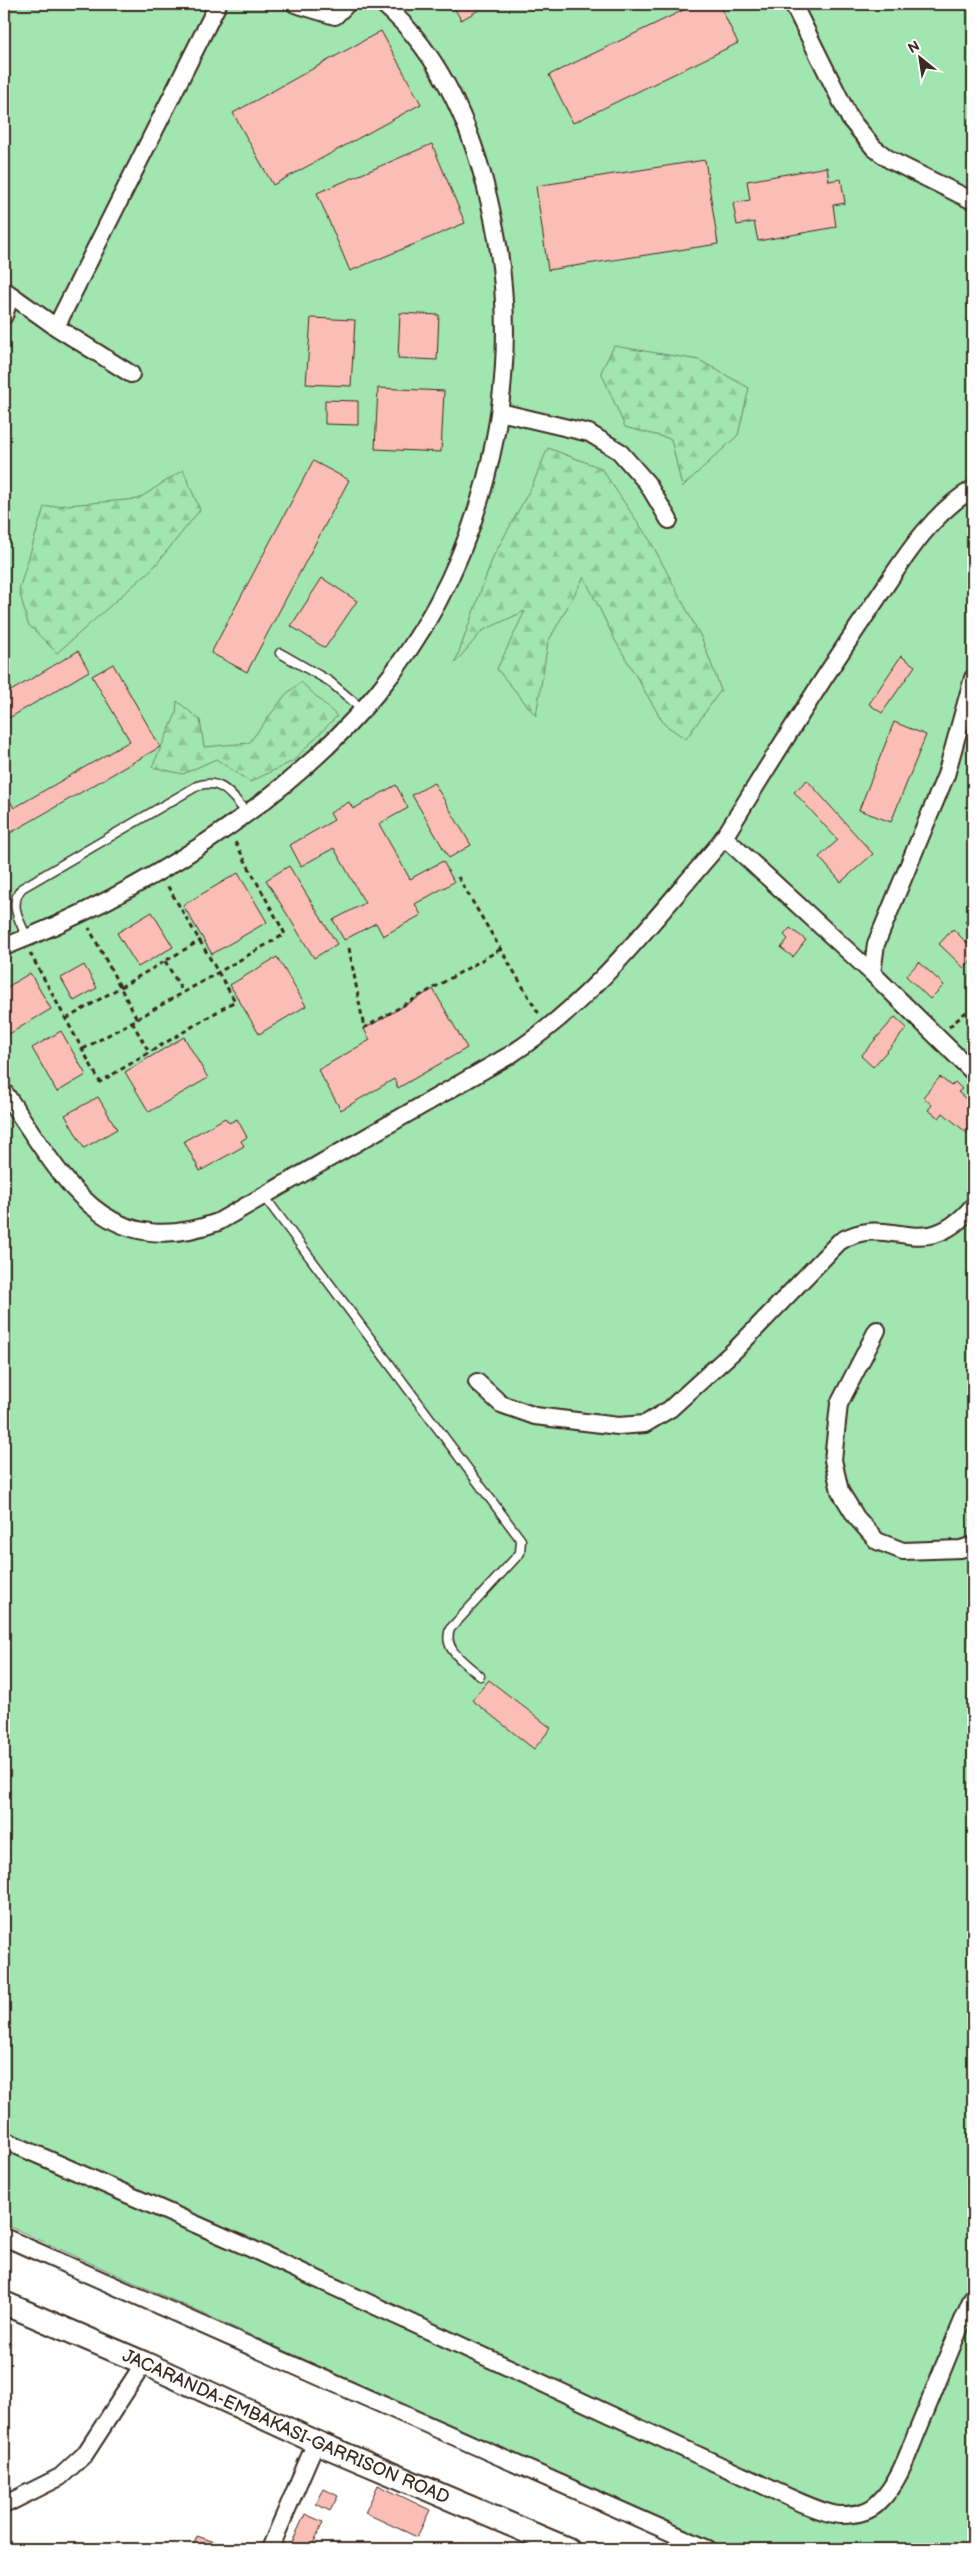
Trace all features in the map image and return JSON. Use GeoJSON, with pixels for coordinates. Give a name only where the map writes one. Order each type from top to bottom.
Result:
{"type":"FeatureCollection","features":[{"type":"Feature","properties":{"kind":"street"},"geometry":{"type":"LineString","coordinates":[[56,327],[218,4]]}},
{"type":"Feature","properties":{"kind":"street"},"geometry":{"type":"LineString","coordinates":[[295,4],[336,16],[348,4]]}},
{"type":"Feature","properties":{"kind":"street"},"geometry":{"type":"LineString","coordinates":[[4,947],[82,914],[159,871],[226,827],[304,766],[362,709],[397,667],[433,609],[453,570],[477,507],[500,412],[504,339],[501,264],[486,190],[463,122],[439,69],[415,34],[383,4]]}},
{"type":"Feature","properties":{"kind":"street"},"geometry":{"type":"LineString","coordinates":[[793,4],[850,119],[874,148],[890,160],[973,201]]}},
{"type":"Feature","properties":{"kind":"street"},"geometry":{"type":"LineString","coordinates":[[4,316],[7,293],[56,327],[131,374]]}},
{"type":"Feature","properties":{"kind":"street"},"geometry":{"type":"LineString","coordinates":[[500,412],[589,433],[619,451],[647,484],[668,520]]}},
{"type":"Feature","properties":{"kind":"street"},"geometry":{"type":"LineString","coordinates":[[4,1092],[64,1179],[91,1208],[106,1219],[135,1230],[169,1233],[183,1232],[218,1222],[510,1055],[548,1029],[601,980],[724,837],[828,671],[890,581],[934,522],[951,504],[973,489]]}},
{"type":"Feature","properties":{"kind":"street"},"geometry":{"type":"LineString","coordinates":[[872,973],[876,944],[946,775],[973,678]]}},
{"type":"Feature","properties":{"kind":"street"},"geometry":{"type":"LineString","coordinates":[[724,837],[872,973],[973,1072]]}},
{"type":"Feature","properties":{"kind":"street"},"geometry":{"type":"LineString","coordinates":[[477,1382],[501,1404],[535,1416],[618,1426],[646,1424],[670,1409],[737,1348],[839,1242],[856,1233],[878,1230],[907,1236],[936,1235],[954,1226],[973,1206]]}},
{"type":"Feature","properties":{"kind":"street"},"geometry":{"type":"LineString","coordinates":[[876,1330],[839,1404],[833,1460],[840,1492],[856,1518],[876,1541],[903,1551],[961,1549],[973,1545]]}},
{"type":"Feature","properties":{"kind":"street"},"geometry":{"type":"LineString","coordinates":[[4,2140],[252,2249],[750,2479],[838,2515],[855,2514],[870,2509],[879,2503],[889,2489],[907,2455],[973,2297]]}},
{"type":"Feature","properties":{"kind":"street"},"geometry":{"type":"LineString","coordinates":[[4,2237],[708,2549]]}},
{"type":"Feature","properties":{"kind":"street","name":"JACARANDA-EMBAKASI-GARRISON ROAD"},"geometry":{"type":"LineString","coordinates":[[4,2303],[144,2363],[316,2442],[568,2549]]}},
{"type":"Feature","properties":{"kind":"street"},"geometry":{"type":"LineString","coordinates":[[4,2505],[60,2478],[85,2454],[144,2363]]}},
{"type":"Feature","properties":{"kind":"street"},"geometry":{"type":"LineString","coordinates":[[270,2549],[316,2442]]}},
{"type":"Feature","properties":{"kind":"lane"},"geometry":{"type":"LineString","coordinates":[[280,653],[329,681],[362,709]]}},
{"type":"Feature","properties":{"kind":"lane"},"geometry":{"type":"LineString","coordinates":[[25,939],[14,905],[16,895],[22,888],[197,786],[206,782],[222,785],[246,812]]}},
{"type":"Feature","properties":{"kind":"lane"},"geometry":{"type":"LineString","coordinates":[[264,1196],[521,1540],[520,1553],[450,1629],[447,1638],[450,1648],[480,1676]]}},
{"type":"Feature","properties":{"kind":"path"},"geometry":{"type":"LineString","coordinates":[[83,1049],[285,934],[226,827]]}},
{"type":"Feature","properties":{"kind":"path"},"geometry":{"type":"LineString","coordinates":[[25,939],[100,1082],[235,1002],[201,940],[159,871]]}},
{"type":"Feature","properties":{"kind":"path"},"geometry":{"type":"LineString","coordinates":[[458,877],[548,1029]]}},
{"type":"Feature","properties":{"kind":"path"},"geometry":{"type":"LineString","coordinates":[[82,914],[138,1019]]}},
{"type":"Feature","properties":{"kind":"path"},"geometry":{"type":"LineString","coordinates":[[66,1019],[201,940]]}},
{"type":"Feature","properties":{"kind":"path"},"geometry":{"type":"LineString","coordinates":[[349,948],[364,1028],[501,950]]}},
{"type":"Feature","properties":{"kind":"path"},"geometry":{"type":"LineString","coordinates":[[165,961],[183,992]]}},
{"type":"Feature","properties":{"kind":"path"},"geometry":{"type":"LineString","coordinates":[[937,1037],[973,1006]]}},
{"type":"Feature","properties":{"kind":"path"},"geometry":{"type":"LineString","coordinates":[[132,1022],[149,1052]]}},
{"type":"Feature","properties":{"kind":"green space"},"geometry":{"type":"Polygon","coordinates":[[[4,4],[973,4],[973,2549],[725,2549],[4,2224],[4,4]]]}},
{"type":"Feature","properties":{"kind":"green space"},"geometry":{"type":"Polygon","coordinates":[[[614,346],[699,360],[749,388],[738,435],[682,487],[671,439],[625,427],[601,372],[614,346]]]}},
{"type":"Feature","properties":{"kind":"green space"},"geometry":{"type":"Polygon","coordinates":[[[548,448],[601,468],[651,542],[702,639],[721,690],[686,739],[664,724],[615,640],[584,577],[548,642],[536,716],[497,669],[525,611],[482,631],[455,663],[493,557],[532,486],[548,448]]]}},
{"type":"Feature","properties":{"kind":"green space"},"geometry":{"type":"Polygon","coordinates":[[[183,470],[200,510],[154,567],[57,653],[28,624],[19,590],[44,507],[138,499],[183,470]]]}},
{"type":"Feature","properties":{"kind":"green space"},"geometry":{"type":"Polygon","coordinates":[[[301,682],[337,716],[293,761],[250,782],[216,759],[183,774],[152,767],[176,714],[177,701],[200,720],[204,747],[249,743],[286,694],[301,682]]]}},
{"type":"Feature","properties":{"kind":"building"},"geometry":{"type":"Polygon","coordinates":[[[452,4],[490,4],[461,20],[452,4]]]}},
{"type":"Feature","properties":{"kind":"building"},"geometry":{"type":"Polygon","coordinates":[[[696,4],[719,4],[738,43],[573,123],[549,75],[696,4]]]}},
{"type":"Feature","properties":{"kind":"building"},"geometry":{"type":"Polygon","coordinates":[[[381,31],[421,104],[273,185],[233,113],[381,31]]]}},
{"type":"Feature","properties":{"kind":"building"},"geometry":{"type":"Polygon","coordinates":[[[432,144],[465,223],[350,271],[317,193],[432,144]]]}},
{"type":"Feature","properties":{"kind":"building"},"geometry":{"type":"Polygon","coordinates":[[[705,160],[718,244],[548,270],[536,186],[705,160]]]}},
{"type":"Feature","properties":{"kind":"building"},"geometry":{"type":"Polygon","coordinates":[[[827,167],[829,181],[841,179],[845,203],[833,205],[836,227],[758,241],[754,222],[737,225],[733,203],[750,200],[747,181],[827,167]]]}},
{"type":"Feature","properties":{"kind":"building"},"geometry":{"type":"Polygon","coordinates":[[[400,313],[439,315],[437,360],[398,358],[400,313]]]}},
{"type":"Feature","properties":{"kind":"building"},"geometry":{"type":"Polygon","coordinates":[[[311,318],[355,320],[351,386],[306,384],[311,318]]]}},
{"type":"Feature","properties":{"kind":"building"},"geometry":{"type":"Polygon","coordinates":[[[378,388],[444,391],[441,452],[375,449],[378,388]]]}},
{"type":"Feature","properties":{"kind":"building"},"geometry":{"type":"Polygon","coordinates":[[[325,400],[358,401],[358,425],[325,424],[325,400]]]}},
{"type":"Feature","properties":{"kind":"building"},"geometry":{"type":"Polygon","coordinates":[[[313,461],[349,480],[247,672],[211,653],[313,461]]]}},
{"type":"Feature","properties":{"kind":"building"},"geometry":{"type":"Polygon","coordinates":[[[322,578],[357,601],[325,648],[291,626],[322,578]]]}},
{"type":"Feature","properties":{"kind":"building"},"geometry":{"type":"Polygon","coordinates":[[[78,651],[89,671],[4,721],[4,695],[78,651]]]}},
{"type":"Feature","properties":{"kind":"building"},"geometry":{"type":"Polygon","coordinates":[[[901,656],[915,666],[882,713],[869,704],[901,656]]]}},
{"type":"Feature","properties":{"kind":"building"},"geometry":{"type":"Polygon","coordinates":[[[113,664],[160,747],[5,836],[4,790],[14,808],[130,741],[92,676],[113,664]]]}},
{"type":"Feature","properties":{"kind":"building"},"geometry":{"type":"Polygon","coordinates":[[[894,722],[926,735],[891,822],[859,810],[894,722]]]}},
{"type":"Feature","properties":{"kind":"building"},"geometry":{"type":"Polygon","coordinates":[[[807,780],[873,854],[841,882],[819,857],[838,840],[794,792],[807,780]]]}},
{"type":"Feature","properties":{"kind":"building"},"geometry":{"type":"Polygon","coordinates":[[[434,783],[471,845],[449,858],[412,795],[434,783]]]}},
{"type":"Feature","properties":{"kind":"building"},"geometry":{"type":"Polygon","coordinates":[[[396,785],[408,808],[379,824],[410,879],[443,861],[454,882],[415,904],[421,915],[383,936],[376,923],[344,940],[333,920],[365,903],[334,848],[301,866],[290,845],[334,820],[330,813],[349,802],[353,809],[396,785]]]}},
{"type":"Feature","properties":{"kind":"building"},"geometry":{"type":"Polygon","coordinates":[[[289,866],[337,944],[314,958],[266,880],[289,866]]]}},
{"type":"Feature","properties":{"kind":"building"},"geometry":{"type":"Polygon","coordinates":[[[238,873],[267,922],[212,954],[183,905],[238,873]]]}},
{"type":"Feature","properties":{"kind":"building"},"geometry":{"type":"Polygon","coordinates":[[[152,912],[173,947],[138,967],[117,933],[152,912]]]}},
{"type":"Feature","properties":{"kind":"building"},"geometry":{"type":"Polygon","coordinates":[[[973,913],[973,930],[965,922],[973,913]]]}},
{"type":"Feature","properties":{"kind":"building"},"geometry":{"type":"Polygon","coordinates":[[[790,928],[806,940],[793,957],[781,948],[788,939],[784,935],[790,928]]]}},
{"type":"Feature","properties":{"kind":"building"},"geometry":{"type":"Polygon","coordinates":[[[953,929],[973,949],[973,958],[964,968],[939,944],[953,929]]]}},
{"type":"Feature","properties":{"kind":"building"},"geometry":{"type":"Polygon","coordinates":[[[277,957],[306,1006],[259,1034],[230,985],[277,957]]]}},
{"type":"Feature","properties":{"kind":"building"},"geometry":{"type":"Polygon","coordinates":[[[919,962],[944,985],[930,999],[906,976],[919,962]]]}},
{"type":"Feature","properties":{"kind":"building"},"geometry":{"type":"Polygon","coordinates":[[[84,965],[97,988],[74,1001],[61,978],[84,965]]]}},
{"type":"Feature","properties":{"kind":"building"},"geometry":{"type":"Polygon","coordinates":[[[30,973],[51,1009],[9,1034],[4,1026],[4,989],[30,973]]]}},
{"type":"Feature","properties":{"kind":"building"},"geometry":{"type":"Polygon","coordinates":[[[433,989],[467,1048],[398,1088],[394,1079],[341,1110],[318,1070],[370,1040],[364,1029],[433,989]]]}},
{"type":"Feature","properties":{"kind":"building"},"geometry":{"type":"Polygon","coordinates":[[[895,1017],[907,1028],[873,1067],[861,1056],[895,1017]]]}},
{"type":"Feature","properties":{"kind":"building"},"geometry":{"type":"Polygon","coordinates":[[[61,1031],[86,1075],[57,1092],[32,1048],[61,1031]]]}},
{"type":"Feature","properties":{"kind":"building"},"geometry":{"type":"Polygon","coordinates":[[[184,1037],[208,1078],[149,1112],[125,1072],[184,1037]]]}},
{"type":"Feature","properties":{"kind":"building"},"geometry":{"type":"Polygon","coordinates":[[[940,1077],[951,1086],[955,1082],[962,1089],[958,1092],[973,1105],[973,1126],[967,1133],[943,1113],[939,1118],[928,1110],[932,1105],[923,1097],[940,1077]]]}},
{"type":"Feature","properties":{"kind":"building"},"geometry":{"type":"Polygon","coordinates":[[[98,1097],[117,1129],[84,1148],[65,1115],[98,1097]]]}},
{"type":"Feature","properties":{"kind":"building"},"geometry":{"type":"Polygon","coordinates":[[[225,1118],[229,1123],[237,1119],[247,1137],[241,1141],[244,1146],[200,1171],[184,1141],[225,1118]]]}},
{"type":"Feature","properties":{"kind":"building"},"geometry":{"type":"Polygon","coordinates":[[[489,1680],[551,1728],[534,1749],[472,1700],[489,1680]]]}},
{"type":"Feature","properties":{"kind":"building"},"geometry":{"type":"Polygon","coordinates":[[[378,2485],[430,2510],[417,2537],[365,2513],[378,2485]]]}},
{"type":"Feature","properties":{"kind":"building"},"geometry":{"type":"Polygon","coordinates":[[[324,2489],[338,2496],[330,2511],[316,2504],[324,2489]]]}},
{"type":"Feature","properties":{"kind":"building"},"geometry":{"type":"Polygon","coordinates":[[[305,2514],[323,2522],[311,2549],[289,2549],[305,2514]]]}},
{"type":"Feature","properties":{"kind":"building"},"geometry":{"type":"Polygon","coordinates":[[[197,2536],[236,2549],[192,2549],[197,2536]]]}}]}
